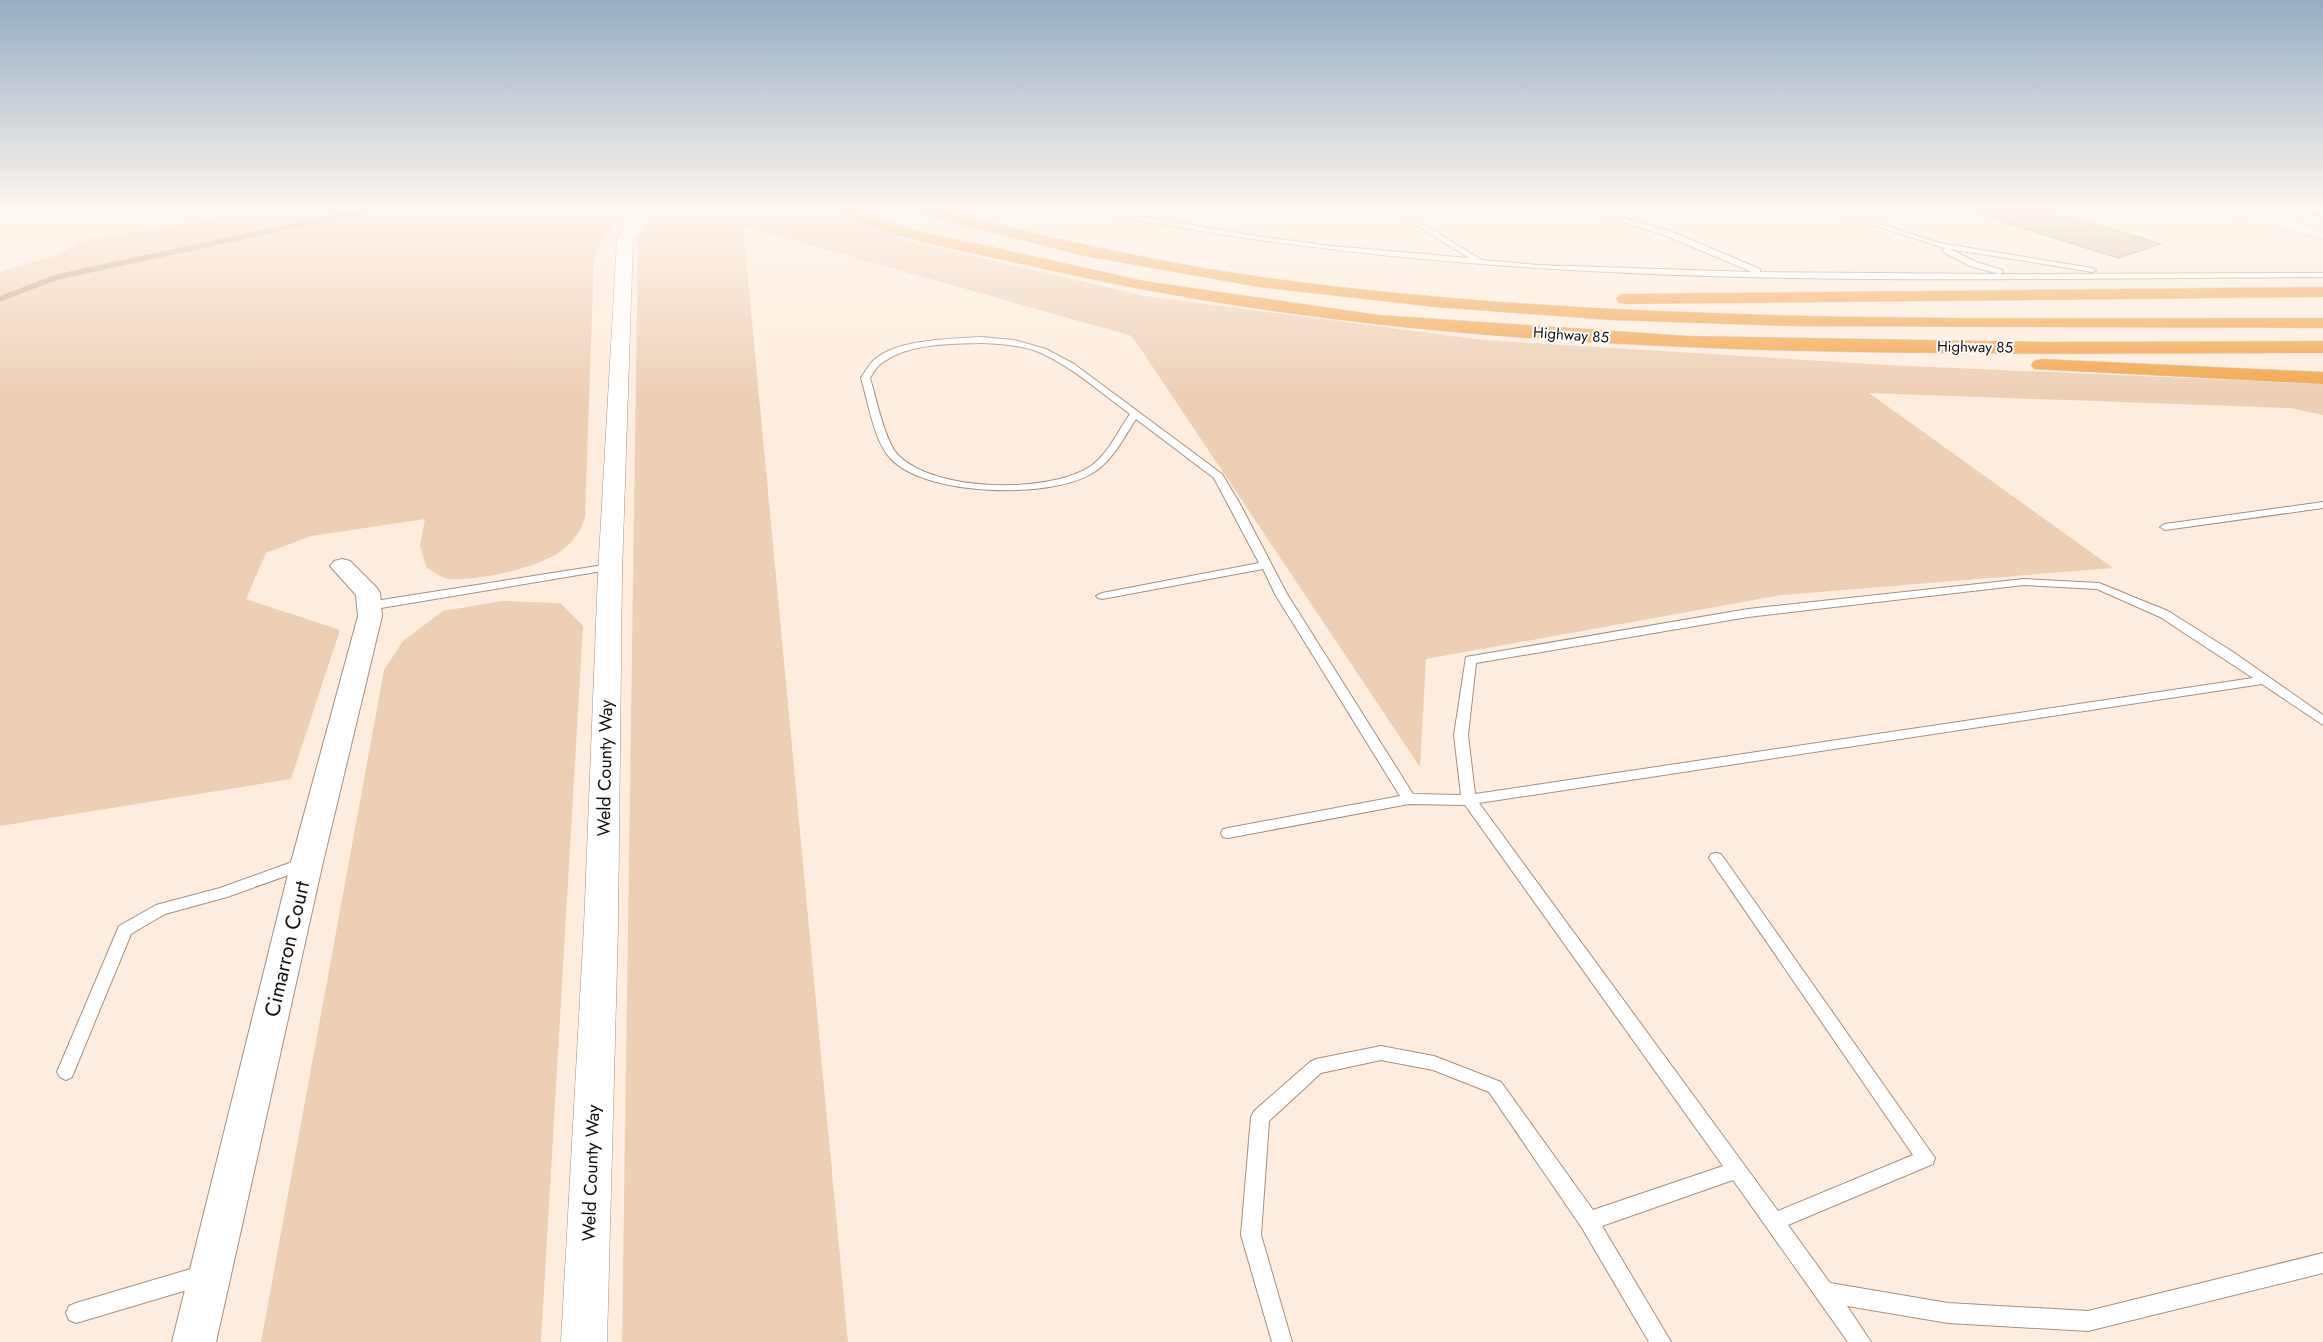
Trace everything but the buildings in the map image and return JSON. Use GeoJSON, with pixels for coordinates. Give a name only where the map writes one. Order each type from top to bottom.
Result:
{"type":"FeatureCollection","features":[{"type":"Feature","properties":{"kind":"highway","name":"Highway 85"},"geometry":{"type":"LineString","coordinates":[[1072,271],[1144,286],[1289,308],[1379,320],[1544,334],[1688,342],[2044,348],[2323,347]]}},
{"type":"Feature","properties":{"kind":"highway","name":"Highway 85"},"geometry":{"type":"LineString","coordinates":[[1204,271],[1282,284],[1494,308],[1601,315],[1736,321],[2323,322]]}},
{"type":"Feature","properties":{"kind":"highway"},"geometry":{"type":"LineString","coordinates":[[1282,284],[1337,286],[1426,294],[1558,298],[2323,292]]}},
{"type":"Feature","properties":{"kind":"highway"},"geometry":{"type":"LineString","coordinates":[[1688,342],[1808,353],[2323,378]]}},
{"type":"Feature","properties":{"kind":"street","name":"Weld County Way"},"geometry":{"type":"LineString","coordinates":[[584,1342],[601,926],[610,567],[624,271]]}},
{"type":"Feature","properties":{"kind":"street","name":"Cimarron Court"},"geometry":{"type":"LineString","coordinates":[[194,1342],[307,862],[370,616],[368,593],[342,566]]}},
{"type":"Feature","properties":{"kind":"lane"},"geometry":{"type":"LineString","coordinates":[[1631,271],[1764,274],[2014,276],[2323,275]]}},
{"type":"Feature","properties":{"kind":"lane"},"geometry":{"type":"LineString","coordinates":[[1756,271],[1764,274]]}},
{"type":"Feature","properties":{"kind":"lane"},"geometry":{"type":"LineString","coordinates":[[1996,271],[2014,276]]}},
{"type":"Feature","properties":{"kind":"lane"},"geometry":{"type":"LineString","coordinates":[[2096,271],[2129,276]]}},
{"type":"Feature","properties":{"kind":"lane"},"geometry":{"type":"LineString","coordinates":[[1135,413],[1099,465],[1077,477],[1007,487],[972,486],[933,479],[905,468],[892,455],[865,378],[877,362],[896,351],[940,342],[981,340],[1014,343],[1043,351],[1072,366],[1135,413],[1218,476],[1235,504],[1282,594],[1409,799]]}},
{"type":"Feature","properties":{"kind":"lane"},"geometry":{"type":"LineString","coordinates":[[2165,527],[2323,505]]}},
{"type":"Feature","properties":{"kind":"lane"},"geometry":{"type":"LineString","coordinates":[[1102,596],[1266,565]]}},
{"type":"Feature","properties":{"kind":"lane"},"geometry":{"type":"LineString","coordinates":[[369,606],[610,567]]}},
{"type":"Feature","properties":{"kind":"lane"},"geometry":{"type":"LineString","coordinates":[[1861,1342],[1469,800],[1460,735],[1470,660],[1748,613],[2024,582],[2098,586],[2164,614],[2265,680],[2323,721]]}},
{"type":"Feature","properties":{"kind":"lane"},"geometry":{"type":"LineString","coordinates":[[1228,833],[1409,799],[1469,800],[2265,680]]}},
{"type":"Feature","properties":{"kind":"lane"},"geometry":{"type":"LineString","coordinates":[[1716,858],[1926,1158],[1774,1222]]}},
{"type":"Feature","properties":{"kind":"lane"},"geometry":{"type":"LineString","coordinates":[[66,1072],[125,930],[161,909],[222,893],[307,862]]}},
{"type":"Feature","properties":{"kind":"lane"},"geometry":{"type":"LineString","coordinates":[[1282,1342],[1251,1235],[1260,1117],[1316,1067],[1381,1053],[1434,1063],[1495,1087],[1588,1221],[1661,1342]]}},
{"type":"Feature","properties":{"kind":"lane"},"geometry":{"type":"LineString","coordinates":[[1588,1221],[1736,1170]]}},
{"type":"Feature","properties":{"kind":"lane"},"geometry":{"type":"LineString","coordinates":[[1824,1292],[1948,1313],[2088,1321],[2323,1263]]}},
{"type":"Feature","properties":{"kind":"lane"},"geometry":{"type":"LineString","coordinates":[[76,1313],[211,1273]]}},
{"type":"Feature","properties":{"kind":"shaded area"},"geometry":{"type":"Polygon","coordinates":[[[594,271],[585,517],[580,529],[573,540],[557,554],[529,566],[478,578],[444,578],[426,567],[420,545],[425,519],[311,536],[266,553],[246,599],[340,630],[291,779],[0,826],[0,272],[594,271]]]}},
{"type":"Feature","properties":{"kind":"shaded area"},"geometry":{"type":"Polygon","coordinates":[[[638,271],[747,271],[848,1342],[622,1342],[638,271]]]}},
{"type":"Feature","properties":{"kind":"shaded area"},"geometry":{"type":"Polygon","coordinates":[[[901,271],[1036,271],[1145,296],[1484,340],[1887,365],[2323,384],[2323,415],[2290,408],[1869,393],[2113,568],[1782,595],[1426,659],[1420,767],[1132,336],[901,271]]]}},
{"type":"Feature","properties":{"kind":"shaded area"},"geometry":{"type":"Polygon","coordinates":[[[502,601],[560,603],[583,626],[541,1342],[261,1342],[384,670],[403,641],[443,611],[502,601]]]}},
{"type":"Feature","properties":{"kind":"waterway"},"geometry":{"type":"LineString","coordinates":[[0,299],[57,277],[86,271]]}}]}
